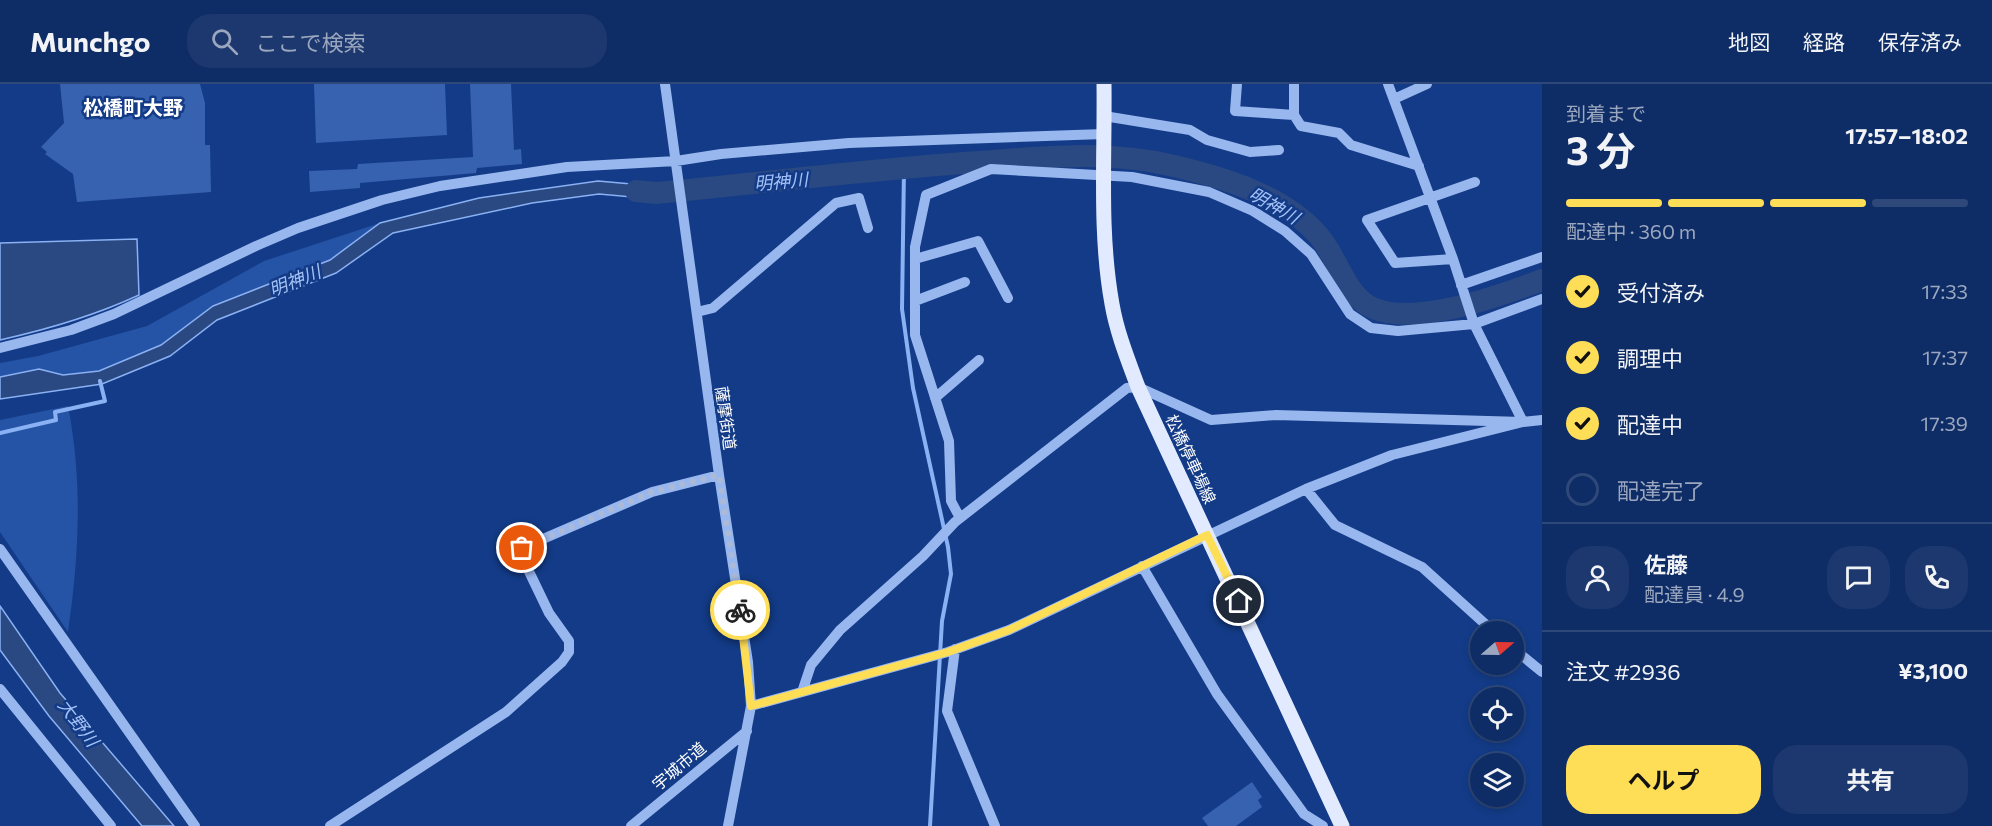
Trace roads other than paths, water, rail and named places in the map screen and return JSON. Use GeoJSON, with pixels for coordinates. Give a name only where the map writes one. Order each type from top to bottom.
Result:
{"type":"FeatureCollection","features":[{"type":"Feature","properties":{"kind":"main road","name":"松橋停車場線"},"geometry":{"type":"LineString","coordinates":[[1104,84],[1103,172],[1107,257],[1113,307],[1122,345],[1138,387],[1342,826]]}},
{"type":"Feature","properties":{"kind":"street","name":"薩摩街道"},"geometry":{"type":"LineString","coordinates":[[665,84],[719,475],[748,662],[751,706],[728,826]]}},
{"type":"Feature","properties":{"kind":"street"},"geometry":{"type":"LineString","coordinates":[[1237,84],[1235,111],[1294,115]]}},
{"type":"Feature","properties":{"kind":"street"},"geometry":{"type":"LineString","coordinates":[[1294,84],[1294,115],[1301,126],[1339,133],[1351,145],[1419,166]]}},
{"type":"Feature","properties":{"kind":"street"},"geometry":{"type":"LineString","coordinates":[[1388,84],[1453,259],[1473,323],[1524,422]]}},
{"type":"Feature","properties":{"kind":"street"},"geometry":{"type":"LineString","coordinates":[[1394,99],[1427,84]]}},
{"type":"Feature","properties":{"kind":"street"},"geometry":{"type":"LineString","coordinates":[[1104,116],[1190,130],[1207,140],[1250,152],[1279,150]]}},
{"type":"Feature","properties":{"kind":"street"},"geometry":{"type":"LineString","coordinates":[[0,348],[71,330],[114,314],[256,246],[328,217],[382,200],[440,186],[567,167],[677,164],[721,154],[849,143],[1104,139]]}},
{"type":"Feature","properties":{"kind":"street"},"geometry":{"type":"LineString","coordinates":[[957,520],[951,501],[949,441],[915,335],[915,247],[926,195],[991,169],[1103,172],[1209,192],[1254,211],[1285,231],[1311,254],[1350,314],[1371,328],[1398,331],[1473,323],[1542,299]]}},
{"type":"Feature","properties":{"kind":"street"},"geometry":{"type":"LineString","coordinates":[[1453,259],[1395,263],[1367,220],[1475,182]]}},
{"type":"Feature","properties":{"kind":"street"},"geometry":{"type":"LineString","coordinates":[[697,312],[713,308],[836,203],[859,198],[868,228]]}},
{"type":"Feature","properties":{"kind":"street"},"geometry":{"type":"LineString","coordinates":[[915,259],[978,241],[1008,298]]}},
{"type":"Feature","properties":{"kind":"street"},"geometry":{"type":"LineString","coordinates":[[1462,291],[1542,257]]}},
{"type":"Feature","properties":{"kind":"street"},"geometry":{"type":"LineString","coordinates":[[915,301],[965,282]]}},
{"type":"Feature","properties":{"kind":"street"},"geometry":{"type":"LineString","coordinates":[[935,399],[979,360]]}},
{"type":"Feature","properties":{"kind":"street"},"geometry":{"type":"LineString","coordinates":[[802,692],[811,665],[840,630],[923,556],[957,520],[1127,388],[1138,387],[1211,420],[1276,415],[1524,422]]}},
{"type":"Feature","properties":{"kind":"street"},"geometry":{"type":"LineString","coordinates":[[751,706],[913,662],[1009,630],[1306,489],[1392,455],[1524,422],[1542,420]]}},
{"type":"Feature","properties":{"kind":"street"},"geometry":{"type":"LineString","coordinates":[[330,826],[506,712],[562,662],[569,652],[569,641],[549,613],[522,557],[522,548],[641,496],[719,475]]}},
{"type":"Feature","properties":{"kind":"street"},"geometry":{"type":"LineString","coordinates":[[1306,489],[1335,525],[1422,567],[1482,621]]}},
{"type":"Feature","properties":{"kind":"street"},"geometry":{"type":"LineString","coordinates":[[0,549],[195,826]]}},
{"type":"Feature","properties":{"kind":"street"},"geometry":{"type":"LineString","coordinates":[[1142,566],[1217,694],[1304,814],[1323,826]]}},
{"type":"Feature","properties":{"kind":"street"},"geometry":{"type":"LineString","coordinates":[[952,650],[947,711],[995,826]]}},
{"type":"Feature","properties":{"kind":"street"},"geometry":{"type":"LineString","coordinates":[[1524,657],[1542,672]]}},
{"type":"Feature","properties":{"kind":"street"},"geometry":{"type":"LineString","coordinates":[[0,689],[111,826]]}},
{"type":"Feature","properties":{"kind":"street","name":"宇城市道"},"geometry":{"type":"LineString","coordinates":[[631,826],[747,731]]}},
{"type":"Feature","properties":{"kind":"water"},"geometry":{"type":"Polygon","coordinates":[[[598,181],[665,187],[665,200],[599,194],[532,203],[393,233],[336,273],[217,320],[170,356],[102,384],[0,399],[0,377],[39,369],[63,375],[99,371],[161,345],[213,306],[330,260],[380,223],[479,198],[598,181]]]}},
{"type":"Feature","properties":{"kind":"water"},"geometry":{"type":"Polygon","coordinates":[[[137,239],[139,295],[71,321],[0,340],[0,243],[137,239]]]}},
{"type":"Feature","properties":{"kind":"water","name":"大野川"},"geometry":{"type":"Polygon","coordinates":[[[0,606],[60,693],[174,826],[142,826],[49,716],[0,650],[0,606]]]}},
{"type":"Feature","properties":{"kind":"waterway","name":"明神川"},"geometry":{"type":"LineString","coordinates":[[636,191],[656,193],[898,168],[1028,158],[1077,156],[1125,158],[1150,161],[1213,176],[1252,190],[1287,209],[1318,235],[1356,295],[1363,302],[1380,311],[1401,314],[1426,313],[1478,302],[1542,280]]}},
{"type":"Feature","properties":{"kind":"waterway"},"geometry":{"type":"LineString","coordinates":[[904,168],[902,309],[913,388],[948,547],[951,574],[942,621],[930,826]]}},
{"type":"Feature","properties":{"kind":"waterway"},"geometry":{"type":"LineString","coordinates":[[0,433],[56,420],[55,412],[105,401],[100,381]]}},
{"type":"Feature","properties":{"kind":"district","name":"松橋町大野"},"geometry":{"type":"Point","coordinates":[133,108]}}]}
